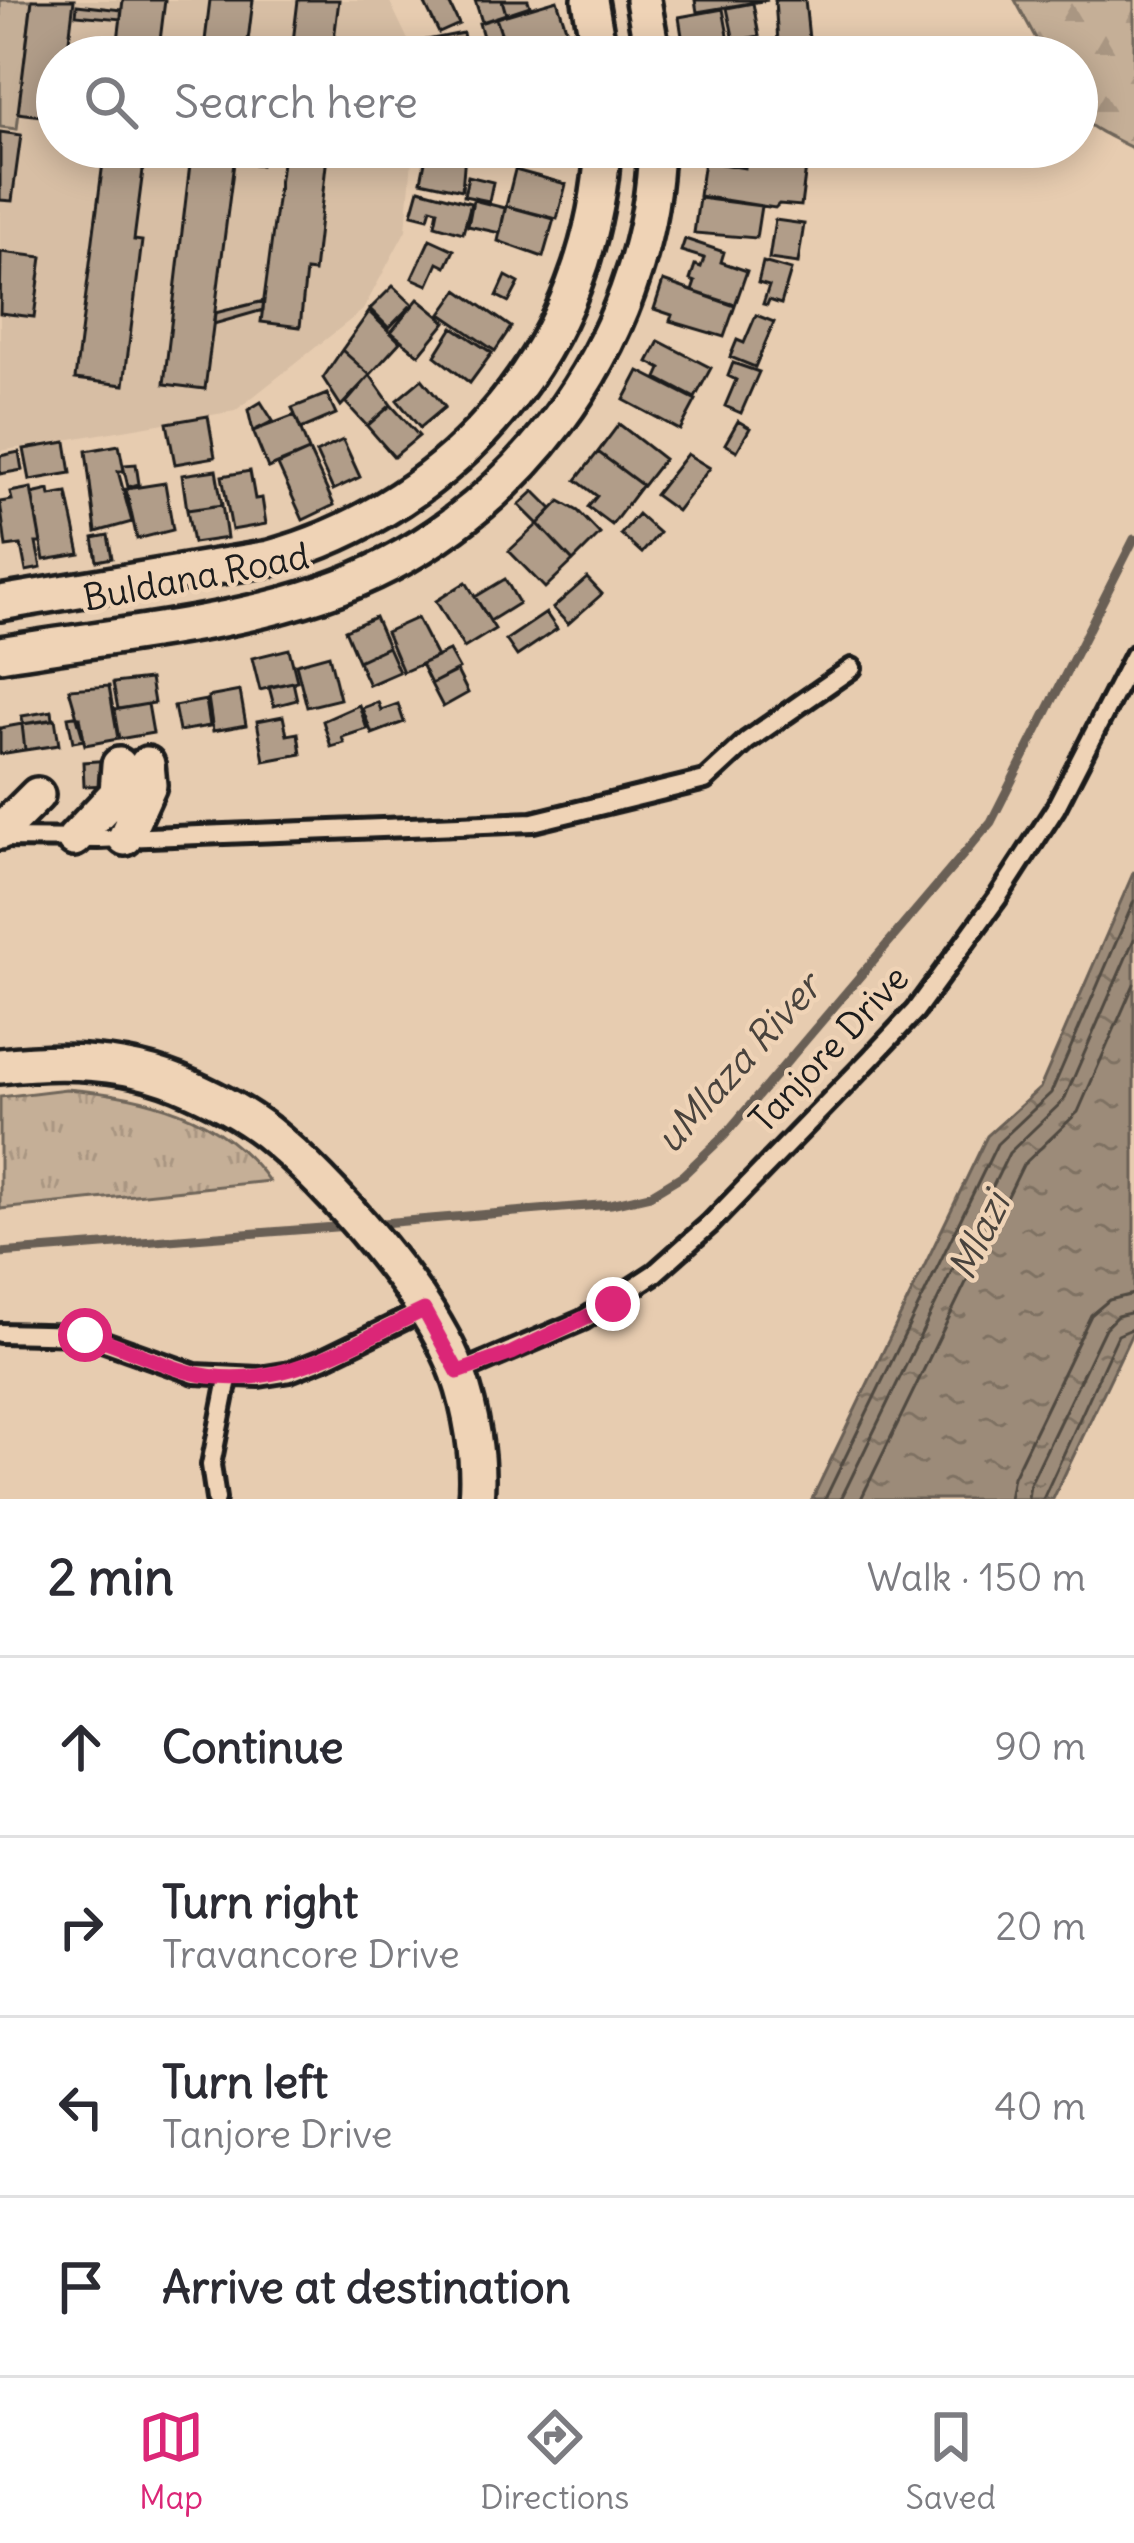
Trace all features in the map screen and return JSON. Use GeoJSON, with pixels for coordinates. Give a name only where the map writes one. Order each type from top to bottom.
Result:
{"type":"FeatureCollection","features":[{"type":"Feature","properties":{"kind":"street"},"geometry":{"type":"LineString","coordinates":[[590,0],[596,36]]}},
{"type":"Feature","properties":{"kind":"street"},"geometry":{"type":"LineString","coordinates":[[643,0],[649,36]]}},
{"type":"Feature","properties":{"kind":"street","name":"Buldana Road"},"geometry":{"type":"LineString","coordinates":[[0,603],[270,558],[308,547],[349,529],[453,460],[494,422],[536,365],[590,238],[600,168]]}},
{"type":"Feature","properties":{"kind":"street","name":"Buldana Road"},"geometry":{"type":"LineString","coordinates":[[0,654],[294,603],[388,563],[478,505],[520,469],[564,414],[598,357],[629,295],[649,213],[654,168]]}},
{"type":"Feature","properties":{"kind":"street"},"geometry":{"type":"LineString","coordinates":[[74,839],[118,793],[133,765],[149,785],[125,838]]}},
{"type":"Feature","properties":{"kind":"street"},"geometry":{"type":"LineString","coordinates":[[0,835],[37,795]]}},
{"type":"Feature","properties":{"kind":"street"},"geometry":{"type":"LineString","coordinates":[[0,1066],[50,1060],[111,1065],[175,1081],[265,1131],[308,1170],[424,1310],[458,1372],[473,1445],[476,1499]]}},
{"type":"Feature","properties":{"kind":"lane","name":"Tanjore Drive"},"geometry":{"type":"LineString","coordinates":[[458,1372],[583,1320],[655,1273],[710,1224],[870,1059],[915,1011],[998,897],[1055,809],[1134,655]]}},
{"type":"Feature","properties":{"kind":"lane"},"geometry":{"type":"LineString","coordinates":[[0,835],[125,838],[533,822],[705,780],[747,741],[852,668]]}},
{"type":"Feature","properties":{"kind":"lane"},"geometry":{"type":"LineString","coordinates":[[0,1333],[85,1335],[164,1365],[228,1379],[290,1372],[424,1310]]}},
{"type":"Feature","properties":{"kind":"lane"},"geometry":{"type":"LineString","coordinates":[[216,1499],[211,1465],[228,1379]]}},
{"type":"Feature","properties":{"kind":"shaded area"},"geometry":{"type":"Polygon","coordinates":[[[0,0],[389,0],[406,36],[36,36],[36,168],[411,168],[406,230],[363,310],[235,411],[0,451],[0,0]]]}},
{"type":"Feature","properties":{"kind":"green space"},"geometry":{"type":"Polygon","coordinates":[[[0,0],[32,0],[17,129],[0,127],[0,0]]]}},
{"type":"Feature","properties":{"kind":"green space"},"geometry":{"type":"Polygon","coordinates":[[[1015,0],[1134,0],[1134,149],[1098,130],[1098,36],[1035,36],[1015,0]]]}},
{"type":"Feature","properties":{"kind":"green space"},"geometry":{"type":"Polygon","coordinates":[[[66,1089],[124,1096],[179,1112],[228,1139],[269,1181],[0,1209],[0,1097],[66,1089]]]}},
{"type":"Feature","properties":{"kind":"water","name":"Mlazi"},"geometry":{"type":"Polygon","coordinates":[[[1134,871],[1134,1329],[1053,1499],[812,1499],[987,1136],[1040,1088],[1134,871]]]}},
{"type":"Feature","properties":{"kind":"building"},"geometry":{"type":"Polygon","coordinates":[[[32,0],[74,0],[70,36],[36,36],[36,115],[18,113],[32,0]]]}},
{"type":"Feature","properties":{"kind":"building"},"geometry":{"type":"Polygon","coordinates":[[[123,0],[165,0],[161,36],[119,36],[123,0]]]}},
{"type":"Feature","properties":{"kind":"building"},"geometry":{"type":"Polygon","coordinates":[[[210,0],[253,0],[249,36],[206,36],[210,0]]]}},
{"type":"Feature","properties":{"kind":"building"},"geometry":{"type":"Polygon","coordinates":[[[298,0],[339,0],[334,36],[294,36],[298,0]]]}},
{"type":"Feature","properties":{"kind":"building"},"geometry":{"type":"Polygon","coordinates":[[[423,0],[458,0],[450,5],[459,24],[439,33],[423,0]]]}},
{"type":"Feature","properties":{"kind":"building"},"geometry":{"type":"Polygon","coordinates":[[[475,0],[502,0],[506,14],[482,22],[475,0]]]}},
{"type":"Feature","properties":{"kind":"building"},"geometry":{"type":"Polygon","coordinates":[[[502,0],[528,0],[530,6],[506,14],[502,0]]]}},
{"type":"Feature","properties":{"kind":"building"},"geometry":{"type":"Polygon","coordinates":[[[557,0],[567,31],[551,36],[502,36],[496,18],[557,0]]]}},
{"type":"Feature","properties":{"kind":"building"},"geometry":{"type":"Polygon","coordinates":[[[695,0],[768,0],[697,12],[695,0]]]}},
{"type":"Feature","properties":{"kind":"building"},"geometry":{"type":"Polygon","coordinates":[[[775,0],[805,0],[809,36],[778,36],[775,0]]]}},
{"type":"Feature","properties":{"kind":"building"},"geometry":{"type":"Polygon","coordinates":[[[753,3],[759,36],[733,36],[727,8],[753,3]]]}},
{"type":"Feature","properties":{"kind":"building"},"geometry":{"type":"Polygon","coordinates":[[[77,5],[122,10],[121,19],[76,15],[77,5]]]}},
{"type":"Feature","properties":{"kind":"building"},"geometry":{"type":"Polygon","coordinates":[[[723,9],[728,36],[682,36],[679,17],[723,9]]]}},
{"type":"Feature","properties":{"kind":"building"},"geometry":{"type":"Polygon","coordinates":[[[496,18],[502,36],[483,36],[479,23],[496,18]]]}},
{"type":"Feature","properties":{"kind":"building"},"geometry":{"type":"Polygon","coordinates":[[[0,132],[21,135],[12,201],[0,200],[0,132]]]}},
{"type":"Feature","properties":{"kind":"building"},"geometry":{"type":"Polygon","coordinates":[[[102,168],[143,168],[134,240],[142,241],[124,385],[75,379],[102,168]]]}},
{"type":"Feature","properties":{"kind":"building"},"geometry":{"type":"Polygon","coordinates":[[[190,168],[233,168],[205,389],[164,384],[190,168]]]}},
{"type":"Feature","properties":{"kind":"building"},"geometry":{"type":"Polygon","coordinates":[[[281,168],[326,168],[314,272],[306,271],[300,327],[261,322],[281,168]]]}},
{"type":"Feature","properties":{"kind":"building"},"geometry":{"type":"Polygon","coordinates":[[[424,168],[464,168],[462,190],[421,181],[424,168]]]}},
{"type":"Feature","properties":{"kind":"building"},"geometry":{"type":"Polygon","coordinates":[[[703,168],[806,168],[801,206],[779,204],[775,208],[699,196],[703,168]]]}},
{"type":"Feature","properties":{"kind":"building"},"geometry":{"type":"Polygon","coordinates":[[[515,170],[566,184],[557,219],[506,206],[515,170]]]}},
{"type":"Feature","properties":{"kind":"building"},"geometry":{"type":"Polygon","coordinates":[[[468,176],[493,182],[489,201],[464,196],[468,176]]]}},
{"type":"Feature","properties":{"kind":"building"},"geometry":{"type":"Polygon","coordinates":[[[419,189],[471,203],[463,233],[435,225],[438,210],[431,208],[428,218],[412,214],[419,189]]]}},
{"type":"Feature","properties":{"kind":"building"},"geometry":{"type":"Polygon","coordinates":[[[699,198],[761,206],[756,238],[694,233],[699,198]]]}},
{"type":"Feature","properties":{"kind":"building"},"geometry":{"type":"Polygon","coordinates":[[[473,200],[505,208],[500,233],[468,226],[473,200]]]}},
{"type":"Feature","properties":{"kind":"building"},"geometry":{"type":"Polygon","coordinates":[[[506,206],[554,219],[543,257],[498,241],[506,206]]]}},
{"type":"Feature","properties":{"kind":"building"},"geometry":{"type":"Polygon","coordinates":[[[775,220],[804,224],[798,263],[769,259],[775,220]]]}},
{"type":"Feature","properties":{"kind":"building"},"geometry":{"type":"Polygon","coordinates":[[[430,239],[454,250],[446,267],[438,263],[428,285],[412,278],[430,239]]]}},
{"type":"Feature","properties":{"kind":"building"},"geometry":{"type":"Polygon","coordinates":[[[685,239],[724,252],[721,262],[747,271],[735,305],[692,291],[695,265],[701,267],[704,258],[681,251],[685,239]]]}},
{"type":"Feature","properties":{"kind":"building"},"geometry":{"type":"Polygon","coordinates":[[[1,252],[42,257],[34,317],[0,313],[1,252]]]}},
{"type":"Feature","properties":{"kind":"building"},"geometry":{"type":"Polygon","coordinates":[[[763,262],[791,270],[781,304],[769,300],[763,304],[769,286],[758,283],[763,262]]]}},
{"type":"Feature","properties":{"kind":"building"},"geometry":{"type":"Polygon","coordinates":[[[506,276],[519,283],[509,302],[497,296],[506,276]]]}},
{"type":"Feature","properties":{"kind":"building"},"geometry":{"type":"Polygon","coordinates":[[[663,281],[735,306],[724,337],[670,321],[672,315],[654,309],[663,281]]]}},
{"type":"Feature","properties":{"kind":"building"},"geometry":{"type":"Polygon","coordinates":[[[393,286],[412,304],[389,328],[370,309],[393,286]]]}},
{"type":"Feature","properties":{"kind":"building"},"geometry":{"type":"Polygon","coordinates":[[[458,290],[511,327],[495,351],[441,314],[458,290]]]}},
{"type":"Feature","properties":{"kind":"building"},"geometry":{"type":"Polygon","coordinates":[[[418,299],[446,322],[419,355],[391,332],[418,299]]]}},
{"type":"Feature","properties":{"kind":"building"},"geometry":{"type":"Polygon","coordinates":[[[264,301],[263,310],[214,324],[215,313],[264,301]]]}},
{"type":"Feature","properties":{"kind":"building"},"geometry":{"type":"Polygon","coordinates":[[[369,312],[400,342],[370,375],[342,350],[369,312]]]}},
{"type":"Feature","properties":{"kind":"building"},"geometry":{"type":"Polygon","coordinates":[[[756,315],[774,322],[755,367],[730,357],[737,340],[744,343],[756,315]]]}},
{"type":"Feature","properties":{"kind":"building"},"geometry":{"type":"Polygon","coordinates":[[[453,327],[492,353],[470,383],[435,356],[453,327]]]}},
{"type":"Feature","properties":{"kind":"building"},"geometry":{"type":"Polygon","coordinates":[[[659,341],[711,368],[695,398],[657,378],[661,369],[648,362],[659,341]]]}},
{"type":"Feature","properties":{"kind":"building"},"geometry":{"type":"Polygon","coordinates":[[[342,350],[370,375],[341,406],[323,378],[342,350]]]}},
{"type":"Feature","properties":{"kind":"building"},"geometry":{"type":"Polygon","coordinates":[[[733,363],[759,372],[741,413],[725,406],[736,380],[728,376],[733,363]]]}},
{"type":"Feature","properties":{"kind":"building"},"geometry":{"type":"Polygon","coordinates":[[[639,371],[696,400],[680,430],[624,400],[639,371]]]}},
{"type":"Feature","properties":{"kind":"building"},"geometry":{"type":"Polygon","coordinates":[[[370,375],[391,405],[367,426],[346,403],[370,375]]]}},
{"type":"Feature","properties":{"kind":"building"},"geometry":{"type":"Polygon","coordinates":[[[422,379],[445,407],[420,428],[397,400],[422,379]]]}},
{"type":"Feature","properties":{"kind":"building"},"geometry":{"type":"Polygon","coordinates":[[[327,394],[336,414],[301,429],[292,408],[327,394]]]}},
{"type":"Feature","properties":{"kind":"building"},"geometry":{"type":"Polygon","coordinates":[[[261,402],[273,421],[253,431],[248,410],[261,402]]]}},
{"type":"Feature","properties":{"kind":"building"},"geometry":{"type":"Polygon","coordinates":[[[391,405],[419,436],[394,457],[367,426],[391,405]]]}},
{"type":"Feature","properties":{"kind":"building"},"geometry":{"type":"Polygon","coordinates":[[[295,415],[309,451],[268,468],[253,431],[295,415]]]}},
{"type":"Feature","properties":{"kind":"building"},"geometry":{"type":"Polygon","coordinates":[[[208,416],[215,457],[175,464],[167,423],[208,416]]]}},
{"type":"Feature","properties":{"kind":"building"},"geometry":{"type":"Polygon","coordinates":[[[738,421],[750,428],[737,451],[725,444],[738,421]]]}},
{"type":"Feature","properties":{"kind":"building"},"geometry":{"type":"Polygon","coordinates":[[[619,424],[664,459],[643,486],[598,452],[619,424]]]}},
{"type":"Feature","properties":{"kind":"building"},"geometry":{"type":"Polygon","coordinates":[[[343,440],[360,477],[333,490],[316,453],[343,440]]]}},
{"type":"Feature","properties":{"kind":"building"},"geometry":{"type":"Polygon","coordinates":[[[66,442],[71,473],[30,480],[24,449],[66,442]]]}},
{"type":"Feature","properties":{"kind":"building"},"geometry":{"type":"Polygon","coordinates":[[[119,445],[124,471],[118,471],[132,522],[96,532],[86,451],[119,445]]]}},
{"type":"Feature","properties":{"kind":"building"},"geometry":{"type":"Polygon","coordinates":[[[309,451],[334,505],[303,520],[278,465],[309,451]]]}},
{"type":"Feature","properties":{"kind":"building"},"geometry":{"type":"Polygon","coordinates":[[[19,452],[22,470],[0,474],[0,456],[19,452]]]}},
{"type":"Feature","properties":{"kind":"building"},"geometry":{"type":"Polygon","coordinates":[[[598,452],[642,485],[612,525],[588,507],[597,496],[576,480],[598,452]]]}},
{"type":"Feature","properties":{"kind":"building"},"geometry":{"type":"Polygon","coordinates":[[[687,454],[710,468],[677,511],[655,495],[687,454]]]}},
{"type":"Feature","properties":{"kind":"building"},"geometry":{"type":"Polygon","coordinates":[[[136,464],[139,484],[128,487],[123,465],[136,464]]]}},
{"type":"Feature","properties":{"kind":"building"},"geometry":{"type":"Polygon","coordinates":[[[216,470],[222,505],[187,510],[182,475],[216,470]]]}},
{"type":"Feature","properties":{"kind":"building"},"geometry":{"type":"Polygon","coordinates":[[[250,471],[255,499],[262,498],[266,524],[232,530],[222,476],[250,471]]]}},
{"type":"Feature","properties":{"kind":"building"},"geometry":{"type":"Polygon","coordinates":[[[165,483],[173,530],[137,539],[126,489],[165,483]]]}},
{"type":"Feature","properties":{"kind":"building"},"geometry":{"type":"Polygon","coordinates":[[[31,488],[41,568],[26,571],[21,545],[6,547],[0,502],[12,500],[10,492],[31,488]]]}},
{"type":"Feature","properties":{"kind":"building"},"geometry":{"type":"Polygon","coordinates":[[[49,490],[50,496],[67,493],[80,554],[44,560],[32,494],[49,490]]]}},
{"type":"Feature","properties":{"kind":"building"},"geometry":{"type":"Polygon","coordinates":[[[534,491],[552,509],[538,524],[519,505],[534,491]]]}},
{"type":"Feature","properties":{"kind":"building"},"geometry":{"type":"Polygon","coordinates":[[[560,501],[578,511],[600,534],[573,561],[538,524],[560,501]]]}},
{"type":"Feature","properties":{"kind":"building"},"geometry":{"type":"Polygon","coordinates":[[[222,505],[227,538],[193,543],[187,510],[222,505]]]}},
{"type":"Feature","properties":{"kind":"building"},"geometry":{"type":"Polygon","coordinates":[[[638,514],[659,533],[642,553],[621,534],[638,514]]]}},
{"type":"Feature","properties":{"kind":"building"},"geometry":{"type":"Polygon","coordinates":[[[538,524],[573,561],[545,588],[509,551],[538,524]]]}},
{"type":"Feature","properties":{"kind":"building"},"geometry":{"type":"Polygon","coordinates":[[[108,535],[112,558],[97,561],[93,538],[108,535]]]}},
{"type":"Feature","properties":{"kind":"building"},"geometry":{"type":"Polygon","coordinates":[[[587,578],[602,594],[568,624],[553,608],[587,578]]]}},
{"type":"Feature","properties":{"kind":"building"},"geometry":{"type":"Polygon","coordinates":[[[505,579],[519,603],[490,621],[475,597],[505,579]]]}},
{"type":"Feature","properties":{"kind":"building"},"geometry":{"type":"Polygon","coordinates":[[[466,582],[495,629],[464,648],[436,601],[466,582]]]}},
{"type":"Feature","properties":{"kind":"building"},"geometry":{"type":"Polygon","coordinates":[[[546,613],[557,629],[517,656],[506,640],[546,613]]]}},
{"type":"Feature","properties":{"kind":"building"},"geometry":{"type":"Polygon","coordinates":[[[375,617],[388,647],[358,661],[345,630],[375,617]]]}},
{"type":"Feature","properties":{"kind":"building"},"geometry":{"type":"Polygon","coordinates":[[[417,618],[437,657],[403,672],[386,632],[417,618]]]}},
{"type":"Feature","properties":{"kind":"building"},"geometry":{"type":"Polygon","coordinates":[[[388,647],[399,672],[369,685],[358,661],[388,647]]]}},
{"type":"Feature","properties":{"kind":"building"},"geometry":{"type":"Polygon","coordinates":[[[289,649],[297,681],[260,690],[252,658],[289,649]]]}},
{"type":"Feature","properties":{"kind":"building"},"geometry":{"type":"Polygon","coordinates":[[[449,651],[459,669],[431,684],[421,664],[449,651]]]}},
{"type":"Feature","properties":{"kind":"building"},"geometry":{"type":"Polygon","coordinates":[[[329,655],[340,699],[307,707],[296,664],[329,655]]]}},
{"type":"Feature","properties":{"kind":"building"},"geometry":{"type":"Polygon","coordinates":[[[457,671],[468,693],[443,707],[431,684],[457,671]]]}},
{"type":"Feature","properties":{"kind":"building"},"geometry":{"type":"Polygon","coordinates":[[[150,679],[154,703],[118,709],[113,683],[150,679]]]}},
{"type":"Feature","properties":{"kind":"building"},"geometry":{"type":"Polygon","coordinates":[[[293,682],[297,700],[274,706],[269,687],[293,682]]]}},
{"type":"Feature","properties":{"kind":"building"},"geometry":{"type":"Polygon","coordinates":[[[109,686],[118,739],[85,745],[69,689],[109,686]]]}},
{"type":"Feature","properties":{"kind":"building"},"geometry":{"type":"Polygon","coordinates":[[[240,691],[246,725],[213,731],[208,697],[240,691]]]}},
{"type":"Feature","properties":{"kind":"building"},"geometry":{"type":"Polygon","coordinates":[[[206,700],[210,726],[179,731],[174,706],[206,700]]]}},
{"type":"Feature","properties":{"kind":"building"},"geometry":{"type":"Polygon","coordinates":[[[378,702],[381,710],[398,704],[404,722],[372,734],[362,708],[378,702]]]}},
{"type":"Feature","properties":{"kind":"building"},"geometry":{"type":"Polygon","coordinates":[[[148,704],[153,733],[119,739],[114,710],[148,704]]]}},
{"type":"Feature","properties":{"kind":"building"},"geometry":{"type":"Polygon","coordinates":[[[359,705],[367,729],[342,737],[344,743],[331,747],[323,721],[359,705]]]}},
{"type":"Feature","properties":{"kind":"building"},"geometry":{"type":"Polygon","coordinates":[[[52,711],[53,720],[23,724],[22,716],[52,711]]]}},
{"type":"Feature","properties":{"kind":"building"},"geometry":{"type":"Polygon","coordinates":[[[283,716],[287,735],[298,733],[301,754],[264,761],[257,721],[283,716]]]}},
{"type":"Feature","properties":{"kind":"building"},"geometry":{"type":"Polygon","coordinates":[[[68,717],[80,717],[84,740],[73,742],[68,717]]]}},
{"type":"Feature","properties":{"kind":"building"},"geometry":{"type":"Polygon","coordinates":[[[55,719],[59,745],[25,750],[22,724],[55,719]]]}},
{"type":"Feature","properties":{"kind":"building"},"geometry":{"type":"Polygon","coordinates":[[[22,724],[25,750],[0,754],[0,728],[22,724]]]}},
{"type":"Feature","properties":{"kind":"building"},"geometry":{"type":"Polygon","coordinates":[[[111,760],[112,785],[84,786],[83,762],[111,760]]]}},
{"type":"Feature","properties":{"kind":"waterway","name":"uMlaza River"},"geometry":{"type":"LineString","coordinates":[[370,1224],[611,1204],[650,1195],[683,1175],[724,1136],[991,822],[1134,539]]}},
{"type":"Feature","properties":{"kind":"waterway","name":"uMlaza River"},"geometry":{"type":"LineString","coordinates":[[0,1253],[348,1226]]}},
{"type":"Feature","properties":{"kind":"route"},"geometry":{"type":"LineString","coordinates":[[85,1335],[195,1374],[259,1377],[323,1359],[424,1310],[458,1372],[512,1353],[613,1304]]}}]}
